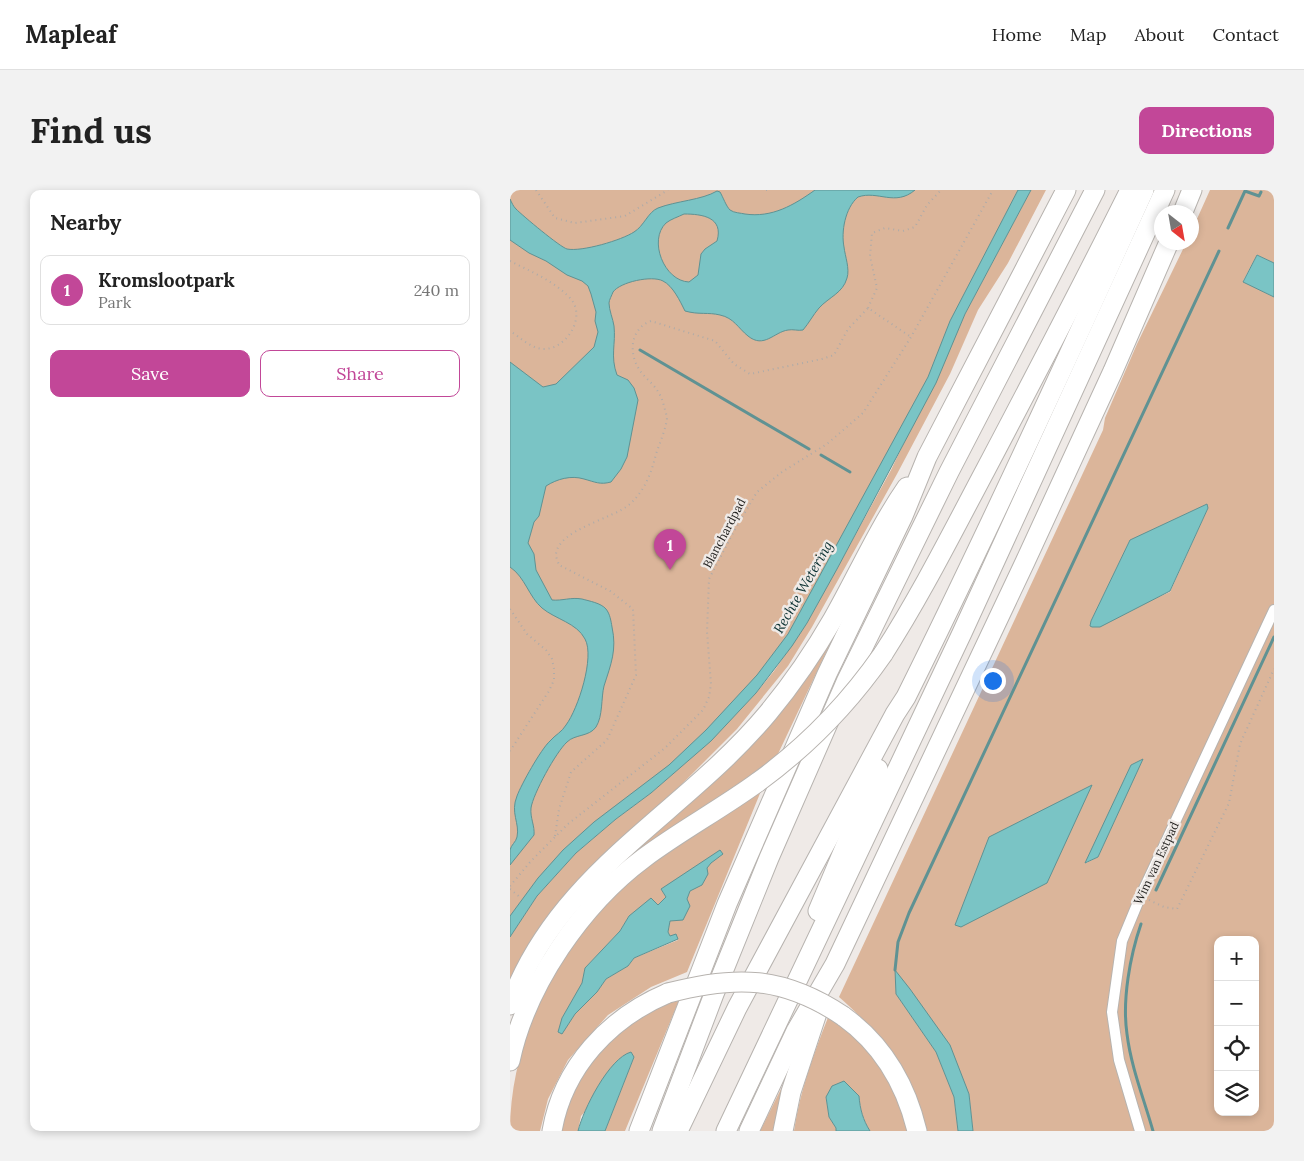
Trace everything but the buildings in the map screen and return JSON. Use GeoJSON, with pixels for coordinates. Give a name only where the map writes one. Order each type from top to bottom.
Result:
{"type":"FeatureCollection","features":[{"type":"Feature","properties":{"kind":"highway"},"geometry":{"type":"LineString","coordinates":[[639,1131],[747,857],[827,674],[903,516],[928,458],[1066,190]]}},
{"type":"Feature","properties":{"kind":"highway"},"geometry":{"type":"LineString","coordinates":[[662,1131],[765,867],[846,682],[949,472],[1095,190]]}},
{"type":"Feature","properties":{"kind":"highway"},"geometry":{"type":"LineString","coordinates":[[510,1061],[523,1020],[539,984],[562,946],[587,912],[643,859],[758,782],[813,736],[850,696],[882,654],[912,607],[936,564],[1065,320],[1130,190]]}},
{"type":"Feature","properties":{"kind":"highway"},"geometry":{"type":"LineString","coordinates":[[678,1131],[750,983],[881,739],[906,697],[973,562],[1144,190]]}},
{"type":"Feature","properties":{"kind":"highway"},"geometry":{"type":"LineString","coordinates":[[726,1131],[962,633],[1165,190]]}},
{"type":"Feature","properties":{"kind":"highway"},"geometry":{"type":"LineString","coordinates":[[1186,205],[1192,190]]}},
{"type":"Feature","properties":{"kind":"highway"},"geometry":{"type":"LineString","coordinates":[[749,1131],[796,1031],[834,964],[1025,562],[1113,371],[1166,250]]}},
{"type":"Feature","properties":{"kind":"highway"},"geometry":{"type":"LineString","coordinates":[[510,1005],[532,956],[564,909],[583,887],[728,756],[768,712],[801,669],[832,620],[892,509],[928,458]]}},
{"type":"Feature","properties":{"kind":"highway"},"geometry":{"type":"LineString","coordinates":[[782,1011],[821,902],[860,808],[901,717],[906,697]]}},
{"type":"Feature","properties":{"kind":"highway"},"geometry":{"type":"LineString","coordinates":[[784,1131],[797,1072],[834,964]]}},
{"type":"Feature","properties":{"kind":"highway"},"geometry":{"type":"LineString","coordinates":[[552,1131],[554,1118],[562,1095],[577,1066],[596,1042],[612,1026],[652,999],[668,993],[699,985],[722,982],[758,982],[796,991],[829,1007],[863,1032],[880,1050],[896,1074],[908,1101],[917,1131]]}},
{"type":"Feature","properties":{"kind":"street","name":"Wim van Estpad"},"geometry":{"type":"LineString","coordinates":[[1140,1131],[1120,1060],[1112,1012],[1122,941],[1141,895],[1274,610]]}},
{"type":"Feature","properties":{"kind":"path"},"geometry":{"type":"LineString","coordinates":[[536,190],[555,218],[575,223],[625,216],[668,190]]}},
{"type":"Feature","properties":{"kind":"path"},"geometry":{"type":"LineString","coordinates":[[554,836],[559,809],[571,772],[608,740],[636,675],[633,609],[610,591],[559,565],[556,556],[558,547],[568,536],[584,526],[611,516],[628,505],[642,491],[648,479],[667,417],[655,386],[637,368],[633,355],[633,342],[636,330],[650,321],[715,341],[734,364],[750,374],[834,355],[848,329],[868,308],[878,288],[870,256],[872,232],[885,228],[903,231],[915,227],[927,206],[941,190]]}},
{"type":"Feature","properties":{"kind":"path","name":"Blanchardpad"},"geometry":{"type":"LineString","coordinates":[[510,888],[554,836],[665,748],[703,710],[709,698],[711,684],[707,632],[709,579],[734,531],[757,492],[782,472],[827,444],[863,413],[911,336],[992,190]]}},
{"type":"Feature","properties":{"kind":"path"},"geometry":{"type":"LineString","coordinates":[[510,261],[536,274],[571,298],[576,318],[571,332],[564,341],[554,347],[544,349],[532,346],[510,331]]}},
{"type":"Feature","properties":{"kind":"path"},"geometry":{"type":"LineString","coordinates":[[868,308],[911,336]]}},
{"type":"Feature","properties":{"kind":"path"},"geometry":{"type":"LineString","coordinates":[[510,609],[527,634],[546,650],[552,659],[554,680],[549,691],[510,750]]}},
{"type":"Feature","properties":{"kind":"path"},"geometry":{"type":"LineString","coordinates":[[1141,895],[1164,907],[1178,909],[1229,803],[1240,744],[1274,669]]}},
{"type":"Feature","properties":{"kind":"path"},"geometry":{"type":"LineString","coordinates":[[510,888],[521,898]]}},
{"type":"Feature","properties":{"kind":"shaded area"},"geometry":{"type":"Polygon","coordinates":[[[510,190],[1018,190],[901,442],[783,653],[722,724],[570,850],[510,926],[510,190]]]}},
{"type":"Feature","properties":{"kind":"shaded area"},"geometry":{"type":"Polygon","coordinates":[[[1031,190],[1046,190],[1008,263],[978,310],[950,374],[897,474],[812,627],[788,666],[737,729],[679,787],[587,870],[550,915],[510,984],[510,937],[537,896],[576,853],[616,819],[651,793],[707,744],[756,693],[774,671],[807,623],[891,470],[965,314],[1031,190]]]}},
{"type":"Feature","properties":{"kind":"shaded area"},"geometry":{"type":"Polygon","coordinates":[[[1210,190],[1274,190],[1274,263],[1257,255],[1243,281],[1274,297],[1274,1131],[973,1131],[969,1094],[910,989],[896,994],[936,1052],[954,1097],[958,1131],[926,1131],[913,1090],[894,1056],[870,1026],[839,997],[1103,430],[1105,418],[1137,344],[1183,250],[1199,250],[1199,214],[1210,190]],[[1208,508],[1130,540],[1090,626],[1170,592],[1208,508]],[[1142,760],[1131,765],[1086,863],[1098,857],[1142,760]]]}},
{"type":"Feature","properties":{"kind":"shaded area"},"geometry":{"type":"Polygon","coordinates":[[[841,621],[777,756],[747,782],[635,860],[510,1029],[517,1004],[538,959],[568,914],[655,830],[841,621]]]}},
{"type":"Feature","properties":{"kind":"shaded area"},"geometry":{"type":"Polygon","coordinates":[[[761,791],[687,972],[651,987],[608,1015],[568,1060],[548,1099],[540,1131],[510,1131],[513,1091],[522,1051],[535,1013],[554,976],[576,941],[602,909],[631,880],[662,854],[761,791]],[[723,855],[661,889],[666,897],[658,905],[629,916],[620,931],[585,968],[583,983],[562,1018],[562,1033],[575,1014],[597,992],[606,979],[628,966],[634,958],[678,940],[670,936],[668,932],[670,921],[711,862],[723,855]]]}},
{"type":"Feature","properties":{"kind":"shaded area"},"geometry":{"type":"Polygon","coordinates":[[[680,998],[625,1131],[605,1131],[634,1057],[581,1116],[578,1131],[558,1131],[573,1082],[614,1033],[661,1005],[680,998]]]}},
{"type":"Feature","properties":{"kind":"shaded area"},"geometry":{"type":"Polygon","coordinates":[[[829,1015],[876,1052],[912,1131],[870,1131],[862,1114],[859,1096],[826,1097],[829,1117],[836,1131],[794,1131],[804,1086],[829,1015]]]}},
{"type":"Feature","properties":{"kind":"shaded area"},"geometry":{"type":"Polygon","coordinates":[[[788,1075],[778,1131],[760,1131],[788,1075]]]}},
{"type":"Feature","properties":{"kind":"water"},"geometry":{"type":"Polygon","coordinates":[[[815,190],[915,190],[908,195],[893,198],[865,195],[858,197],[850,207],[845,221],[843,241],[848,271],[847,278],[839,291],[819,308],[803,330],[783,331],[769,339],[754,340],[725,316],[685,311],[670,286],[658,279],[636,280],[622,285],[613,292],[609,303],[614,326],[615,368],[617,375],[628,380],[634,388],[638,400],[627,457],[611,482],[601,483],[579,478],[569,478],[555,481],[546,486],[539,516],[534,522],[528,543],[534,554],[536,570],[552,600],[582,599],[598,604],[606,609],[610,618],[614,643],[612,657],[604,686],[598,723],[590,732],[570,739],[562,747],[551,764],[540,784],[531,808],[534,835],[510,865],[510,850],[518,832],[514,808],[517,796],[546,745],[560,732],[571,717],[584,683],[587,670],[588,647],[585,639],[577,629],[542,608],[520,576],[510,567],[510,362],[543,387],[556,384],[594,347],[598,332],[595,321],[596,312],[588,286],[529,253],[510,240],[510,199],[516,209],[563,247],[567,249],[582,249],[602,245],[628,235],[637,229],[658,208],[717,191],[720,192],[726,204],[733,212],[755,215],[782,209],[815,190]],[[684,214],[666,223],[658,239],[661,258],[666,267],[672,275],[680,280],[689,282],[698,275],[701,254],[717,241],[718,233],[717,227],[710,219],[704,216],[684,214]]]}},
{"type":"Feature","properties":{"kind":"water"},"geometry":{"type":"Polygon","coordinates":[[[1018,190],[1031,190],[965,314],[936,383],[837,569],[792,646],[756,693],[711,741],[651,793],[616,819],[576,853],[537,896],[510,937],[510,916],[538,878],[563,850],[594,822],[669,765],[706,730],[757,675],[788,634],[928,377],[950,321],[1018,190]]]}},
{"type":"Feature","properties":{"kind":"water"},"geometry":{"type":"Polygon","coordinates":[[[1257,255],[1274,263],[1274,297],[1243,282],[1257,255]]]}},
{"type":"Feature","properties":{"kind":"water"},"geometry":{"type":"Polygon","coordinates":[[[1207,504],[1208,508],[1170,591],[1100,627],[1090,626],[1130,540],[1207,504]]]}},
{"type":"Feature","properties":{"kind":"water"},"geometry":{"type":"Polygon","coordinates":[[[1143,759],[1098,857],[1085,863],[1131,765],[1143,759]]]}},
{"type":"Feature","properties":{"kind":"water"},"geometry":{"type":"Polygon","coordinates":[[[1092,785],[1047,883],[961,927],[955,925],[989,837],[1092,785]]]}},
{"type":"Feature","properties":{"kind":"water"},"geometry":{"type":"Polygon","coordinates":[[[720,850],[723,854],[707,868],[708,874],[702,885],[690,891],[687,899],[690,906],[683,920],[670,921],[668,932],[670,936],[676,934],[678,939],[634,958],[628,966],[606,979],[597,992],[575,1014],[562,1034],[558,1032],[562,1018],[582,983],[585,968],[620,931],[629,916],[651,898],[658,905],[666,897],[661,889],[720,850]]]}},
{"type":"Feature","properties":{"kind":"water"},"geometry":{"type":"Polygon","coordinates":[[[895,970],[950,1045],[969,1094],[973,1131],[958,1131],[954,1097],[936,1052],[896,994],[895,970]]]}},
{"type":"Feature","properties":{"kind":"water"},"geometry":{"type":"Polygon","coordinates":[[[631,1052],[634,1057],[605,1131],[578,1131],[591,1098],[606,1074],[623,1056],[631,1052]]]}},
{"type":"Feature","properties":{"kind":"water"},"geometry":{"type":"Polygon","coordinates":[[[844,1081],[859,1096],[862,1114],[870,1131],[836,1131],[829,1117],[826,1097],[832,1086],[844,1081]]]}},
{"type":"Feature","properties":{"kind":"waterway"},"geometry":{"type":"LineString","coordinates":[[1228,228],[1245,191],[1259,196],[1261,192]]}},
{"type":"Feature","properties":{"kind":"waterway"},"geometry":{"type":"LineString","coordinates":[[895,970],[898,942],[909,913],[1219,251]]}},
{"type":"Feature","properties":{"kind":"waterway"},"geometry":{"type":"LineString","coordinates":[[640,350],[809,449]]}},
{"type":"Feature","properties":{"kind":"waterway"},"geometry":{"type":"LineString","coordinates":[[821,455],[850,472]]}},
{"type":"Feature","properties":{"kind":"waterway"},"geometry":{"type":"LineString","coordinates":[[1156,890],[1274,637]]}},
{"type":"Feature","properties":{"kind":"waterway"},"geometry":{"type":"LineString","coordinates":[[1141,924],[1133,950],[1128,978],[1126,1021],[1131,1059],[1153,1131]]}},
{"type":"Feature","properties":{"kind":"place","name":"Kromslootpark"},"geometry":{"type":"Point","coordinates":[670,570]}},
{"type":"Feature","properties":{"kind":"water label","name":"Rechte Wetering"},"geometry":{"type":"Point","coordinates":[803,587]}}]}
